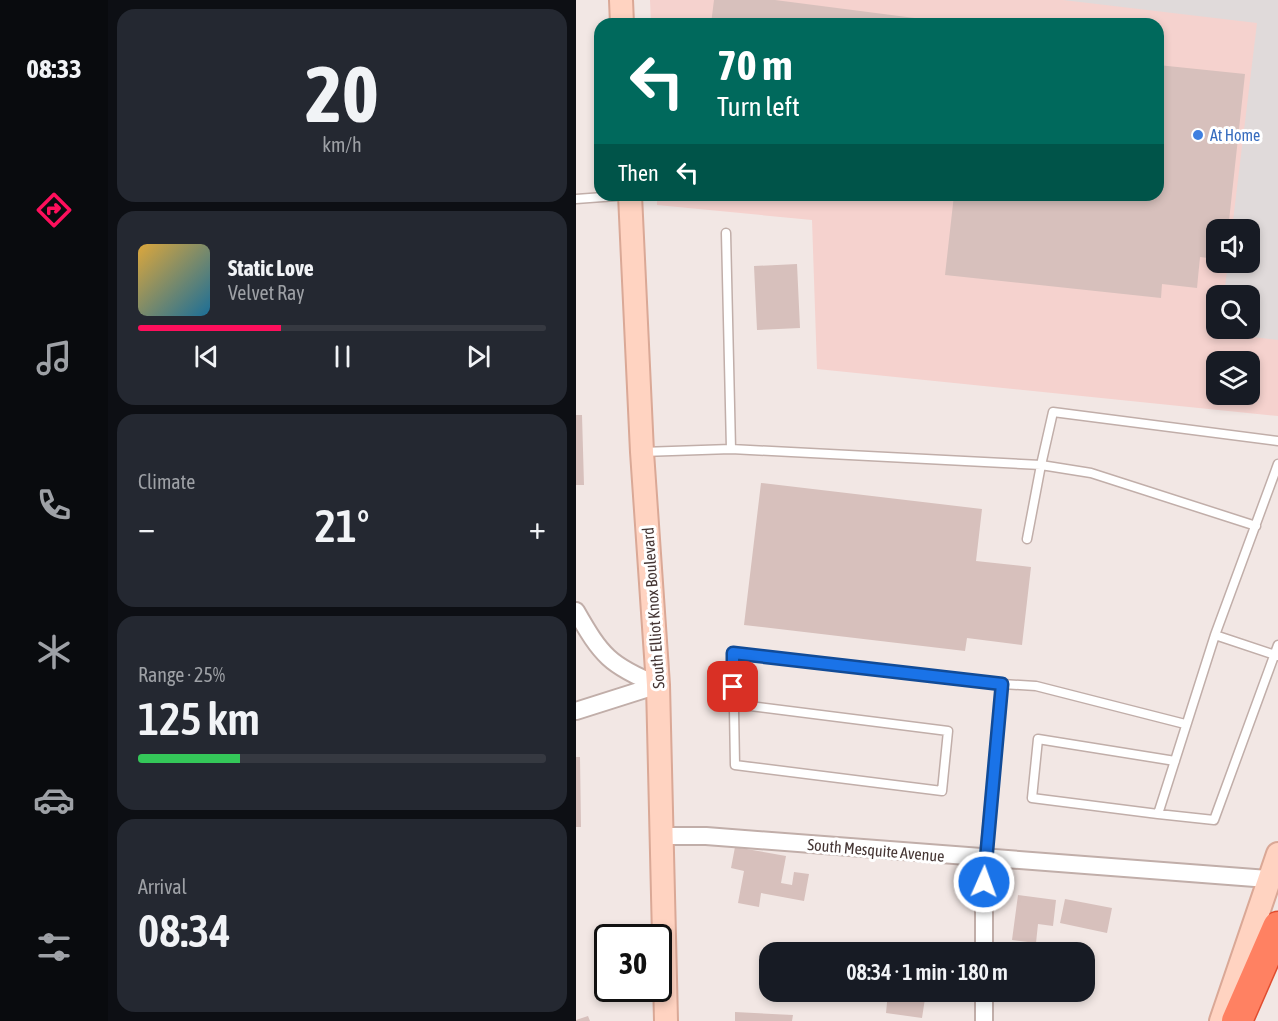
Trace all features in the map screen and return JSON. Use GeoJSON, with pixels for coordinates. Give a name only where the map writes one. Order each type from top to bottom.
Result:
{"type":"FeatureCollection","features":[{"type":"Feature","properties":{"kind":"highway"},"geometry":{"type":"LineString","coordinates":[[1237,1021],[1278,927]]}},
{"type":"Feature","properties":{"kind":"main road"},"geometry":{"type":"LineString","coordinates":[[621,0],[622,18]]}},
{"type":"Feature","properties":{"kind":"main road","name":"South Elliot Knox Boulevard"},"geometry":{"type":"LineString","coordinates":[[630,201],[642,452],[658,685],[664,836],[666,1021]]}},
{"type":"Feature","properties":{"kind":"main road"},"geometry":{"type":"LineString","coordinates":[[1221,1021],[1278,854]]}},
{"type":"Feature","properties":{"kind":"street"},"geometry":{"type":"LineString","coordinates":[[576,611],[604,656],[620,668],[658,685]]}},
{"type":"Feature","properties":{"kind":"street"},"geometry":{"type":"LineString","coordinates":[[576,711],[658,685]]}},
{"type":"Feature","properties":{"kind":"street","name":"South Mesquite Avenue"},"geometry":{"type":"LineString","coordinates":[[664,836],[706,836],[1268,879]]}},
{"type":"Feature","properties":{"kind":"street"},"geometry":{"type":"LineString","coordinates":[[984,859],[984,942]]}},
{"type":"Feature","properties":{"kind":"street"},"geometry":{"type":"LineString","coordinates":[[984,1002],[984,1021]]}},
{"type":"Feature","properties":{"kind":"lane"},"geometry":{"type":"LineString","coordinates":[[576,199],[594,198]]}},
{"type":"Feature","properties":{"kind":"lane"},"geometry":{"type":"LineString","coordinates":[[726,233],[731,448]]}},
{"type":"Feature","properties":{"kind":"lane"},"geometry":{"type":"LineString","coordinates":[[1027,539],[1053,412],[1278,441]]}},
{"type":"Feature","properties":{"kind":"lane"},"geometry":{"type":"LineString","coordinates":[[642,452],[731,448],[1041,465],[1091,473],[1256,526]]}},
{"type":"Feature","properties":{"kind":"lane"},"geometry":{"type":"LineString","coordinates":[[1158,814],[1215,635],[1278,464]]}},
{"type":"Feature","properties":{"kind":"lane"},"geometry":{"type":"LineString","coordinates":[[1215,635],[1276,655]]}},
{"type":"Feature","properties":{"kind":"lane"},"geometry":{"type":"LineString","coordinates":[[1175,760],[1038,739],[1032,798],[1214,820],[1278,645]]}},
{"type":"Feature","properties":{"kind":"lane"},"geometry":{"type":"LineString","coordinates":[[734,704],[948,731],[942,791],[735,765],[733,653],[1036,686],[1185,724]]}},
{"type":"Feature","properties":{"kind":"lane"},"geometry":{"type":"LineString","coordinates":[[984,859],[1002,684]]}},
{"type":"Feature","properties":{"kind":"shaded area"},"geometry":{"type":"Polygon","coordinates":[[[650,0],[1278,0],[1278,416],[817,369],[812,220],[657,205],[657,201],[1164,201],[1164,18],[651,18],[650,0]]]}},
{"type":"Feature","properties":{"kind":"shaded area"},"geometry":{"type":"Polygon","coordinates":[[[1063,0],[1278,0],[1278,340],[1260,338],[1260,285],[1225,285],[1227,273],[1260,273],[1260,219],[1233,219],[1257,23],[1063,0]]]}},
{"type":"Feature","properties":{"kind":"building"},"geometry":{"type":"Polygon","coordinates":[[[714,0],[775,0],[914,18],[712,18],[714,0]]]}},
{"type":"Feature","properties":{"kind":"building","name":"At Home"},"geometry":{"type":"Polygon","coordinates":[[[1164,66],[1245,74],[1229,219],[1206,219],[1206,258],[1200,257],[1197,288],[1162,284],[1161,298],[945,275],[953,201],[1164,201],[1164,66]]]}},
{"type":"Feature","properties":{"kind":"building"},"geometry":{"type":"Polygon","coordinates":[[[797,264],[800,328],[757,330],[754,266],[797,264]]]}},
{"type":"Feature","properties":{"kind":"building"},"geometry":{"type":"Polygon","coordinates":[[[576,415],[582,415],[584,485],[576,485],[576,415]]]}},
{"type":"Feature","properties":{"kind":"building"},"geometry":{"type":"Polygon","coordinates":[[[761,483],[982,509],[976,561],[1031,567],[1022,645],[967,638],[965,651],[744,625],[761,483]]]}},
{"type":"Feature","properties":{"kind":"building"},"geometry":{"type":"Polygon","coordinates":[[[576,757],[580,757],[581,827],[576,827],[576,757]]]}},
{"type":"Feature","properties":{"kind":"building"},"geometry":{"type":"Polygon","coordinates":[[[735,847],[786,856],[781,883],[792,885],[794,872],[809,874],[804,901],[761,893],[759,907],[738,903],[744,871],[731,868],[735,847]]]}},
{"type":"Feature","properties":{"kind":"building"},"geometry":{"type":"Polygon","coordinates":[[[1018,895],[1056,900],[1053,926],[1038,924],[1036,942],[1012,940],[1018,895]]]}},
{"type":"Feature","properties":{"kind":"building"},"geometry":{"type":"Polygon","coordinates":[[[1065,899],[1112,908],[1107,933],[1060,923],[1065,899]]]}},
{"type":"Feature","properties":{"kind":"building"},"geometry":{"type":"Polygon","coordinates":[[[887,1002],[924,1002],[922,1018],[886,1013],[887,1002]]]}},
{"type":"Feature","properties":{"kind":"building"},"geometry":{"type":"Polygon","coordinates":[[[735,1012],[793,1015],[792,1021],[735,1021],[735,1012]]]}},
{"type":"Feature","properties":{"kind":"building"},"geometry":{"type":"Polygon","coordinates":[[[588,1016],[590,1021],[576,1021],[576,1020],[588,1016]]]}},
{"type":"Feature","properties":{"kind":"place","name":"At Home"},"geometry":{"type":"Point","coordinates":[1198,135]}},
{"type":"Feature","properties":{"kind":"route"},"geometry":{"type":"LineString","coordinates":[[733,687],[733,653],[1002,684],[984,859],[984,882]]}}]}
